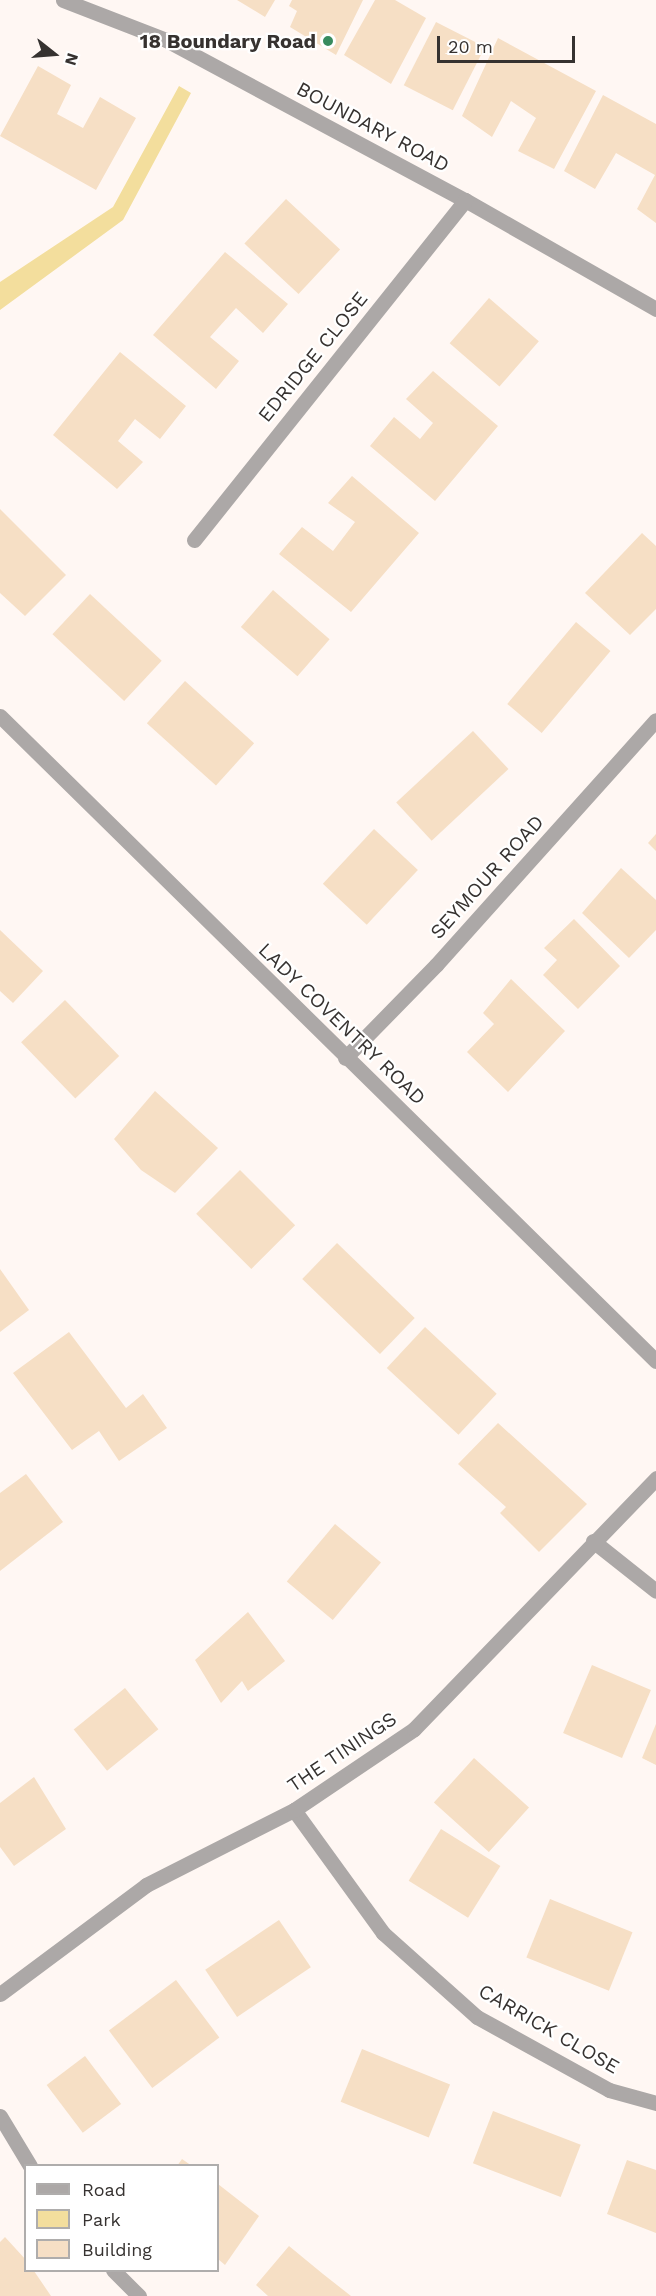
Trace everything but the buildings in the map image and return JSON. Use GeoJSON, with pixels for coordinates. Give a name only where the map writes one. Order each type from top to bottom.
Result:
{"type":"FeatureCollection","features":[{"type":"Feature","properties":{"kind":"street","name":"BOUNDARY ROAD"},"geometry":{"type":"LineString","coordinates":[[63,0],[166,40],[465,200],[656,309]]}},
{"type":"Feature","properties":{"kind":"street","name":"EDRIDGE CLOSE"},"geometry":{"type":"LineString","coordinates":[[194,540],[465,200]]}},
{"type":"Feature","properties":{"kind":"street","name":"LADY COVENTRY ROAD"},"geometry":{"type":"LineString","coordinates":[[0,716],[345,1058],[656,1361]]}},
{"type":"Feature","properties":{"kind":"street","name":"SEYMOUR ROAD"},"geometry":{"type":"LineString","coordinates":[[345,1058],[436,965],[656,720]]}},
{"type":"Feature","properties":{"kind":"street","name":"THE TININGS"},"geometry":{"type":"LineString","coordinates":[[0,1994],[146,1885],[294,1810],[414,1729],[656,1478]]}},
{"type":"Feature","properties":{"kind":"street"},"geometry":{"type":"LineString","coordinates":[[593,1541],[656,1591]]}},
{"type":"Feature","properties":{"kind":"street","name":"CARRICK CLOSE"},"geometry":{"type":"LineString","coordinates":[[294,1810],[383,1933],[477,2017],[609,2090],[656,2103]]}},
{"type":"Feature","properties":{"kind":"street"},"geometry":{"type":"LineString","coordinates":[[0,2116],[29,2164]]}},
{"type":"Feature","properties":{"kind":"street"},"geometry":{"type":"LineString","coordinates":[[114,2272],[139,2296]]}},
{"type":"Feature","properties":{"kind":"green space"},"geometry":{"type":"Polygon","coordinates":[[[179,86],[191,93],[123,220],[0,310],[0,282],[113,207],[179,86]]]}},
{"type":"Feature","properties":{"kind":"place","name":"18 Boundary Road"},"geometry":{"type":"Point","coordinates":[328,41]}}]}
